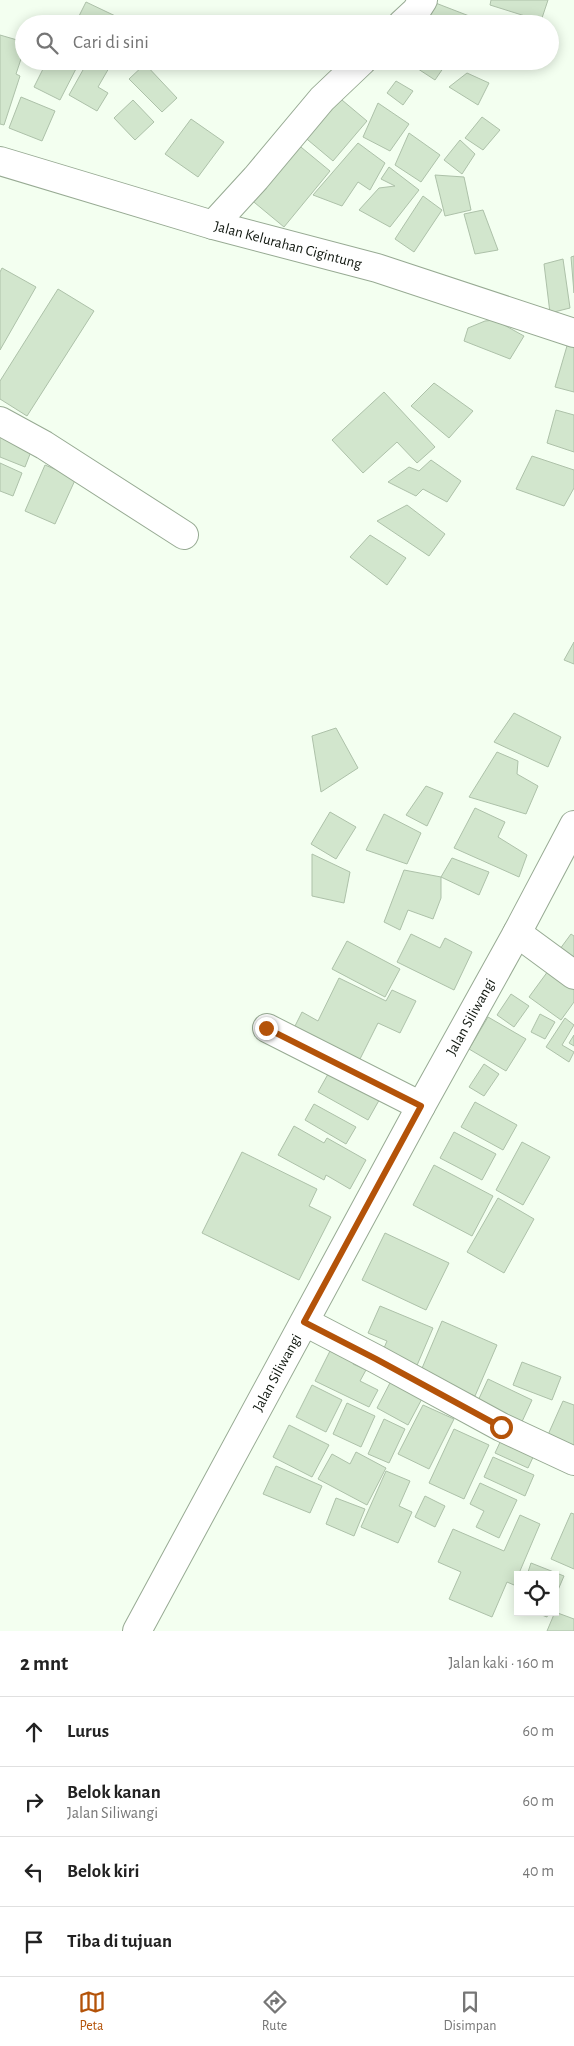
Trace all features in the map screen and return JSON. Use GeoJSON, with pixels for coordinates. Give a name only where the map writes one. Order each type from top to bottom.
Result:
{"type":"FeatureCollection","features":[{"type":"Feature","properties":{"kind":"street"},"geometry":{"type":"LineString","coordinates":[[412,15],[423,0]]}},
{"type":"Feature","properties":{"kind":"street"},"geometry":{"type":"LineString","coordinates":[[213,225],[256,178],[322,99],[353,70]]}},
{"type":"Feature","properties":{"kind":"street","name":"Jalan Kelurahan Cigintung"},"geometry":{"type":"LineString","coordinates":[[0,161],[213,225],[377,268],[574,333]]}},
{"type":"Feature","properties":{"kind":"street"},"geometry":{"type":"LineString","coordinates":[[0,421],[44,445],[184,535]]}},
{"type":"Feature","properties":{"kind":"street","name":"Jalan Siliwangi"},"geometry":{"type":"LineString","coordinates":[[137,1631],[421,1106],[517,933],[574,824]]}},
{"type":"Feature","properties":{"kind":"street"},"geometry":{"type":"LineString","coordinates":[[517,933],[574,975]]}},
{"type":"Feature","properties":{"kind":"street"},"geometry":{"type":"LineString","coordinates":[[266,1028],[421,1106]]}},
{"type":"Feature","properties":{"kind":"street"},"geometry":{"type":"LineString","coordinates":[[304,1322],[501,1427],[574,1462]]}},
{"type":"Feature","properties":{"kind":"building"},"geometry":{"type":"Polygon","coordinates":[[[491,0],[548,0],[543,15],[522,15],[490,5],[491,0]]]}},
{"type":"Feature","properties":{"kind":"building"},"geometry":{"type":"Polygon","coordinates":[[[86,2],[113,15],[80,15],[86,2]]]}},
{"type":"Feature","properties":{"kind":"building"},"geometry":{"type":"Polygon","coordinates":[[[433,2],[467,15],[428,15],[433,2]]]}},
{"type":"Feature","properties":{"kind":"building"},"geometry":{"type":"Polygon","coordinates":[[[0,35],[15,39],[15,70],[17,70],[16,74],[20,76],[4,125],[0,124],[0,35]]]}},
{"type":"Feature","properties":{"kind":"building"},"geometry":{"type":"Polygon","coordinates":[[[42,70],[75,70],[60,100],[34,87],[42,70]]]}},
{"type":"Feature","properties":{"kind":"building"},"geometry":{"type":"Polygon","coordinates":[[[83,70],[108,70],[98,87],[108,93],[97,111],[69,95],[83,70]]]}},
{"type":"Feature","properties":{"kind":"building"},"geometry":{"type":"Polygon","coordinates":[[[139,70],[151,70],[177,98],[162,112],[129,79],[139,70]]]}},
{"type":"Feature","properties":{"kind":"building"},"geometry":{"type":"Polygon","coordinates":[[[420,70],[442,70],[435,80],[420,70]]]}},
{"type":"Feature","properties":{"kind":"building"},"geometry":{"type":"Polygon","coordinates":[[[467,73],[489,83],[478,105],[449,87],[467,73]]]}},
{"type":"Feature","properties":{"kind":"building"},"geometry":{"type":"Polygon","coordinates":[[[396,81],[413,91],[403,105],[387,93],[396,81]]]}},
{"type":"Feature","properties":{"kind":"building"},"geometry":{"type":"Polygon","coordinates":[[[336,95],[367,121],[333,161],[302,135],[336,95]]]}},
{"type":"Feature","properties":{"kind":"building"},"geometry":{"type":"Polygon","coordinates":[[[21,97],[55,111],[42,141],[9,128],[21,97]]]}},
{"type":"Feature","properties":{"kind":"building"},"geometry":{"type":"Polygon","coordinates":[[[133,100],[154,122],[135,140],[114,118],[133,100]]]}},
{"type":"Feature","properties":{"kind":"building"},"geometry":{"type":"Polygon","coordinates":[[[378,103],[409,124],[390,151],[363,137],[378,103]]]}},
{"type":"Feature","properties":{"kind":"building"},"geometry":{"type":"Polygon","coordinates":[[[482,117],[500,130],[483,150],[465,138],[482,117]]]}},
{"type":"Feature","properties":{"kind":"building"},"geometry":{"type":"Polygon","coordinates":[[[191,119],[224,142],[198,177],[165,154],[191,119]]]}},
{"type":"Feature","properties":{"kind":"building"},"geometry":{"type":"Polygon","coordinates":[[[409,133],[440,155],[421,182],[395,165],[409,133]]]}},
{"type":"Feature","properties":{"kind":"building"},"geometry":{"type":"Polygon","coordinates":[[[460,140],[475,154],[462,174],[444,160],[460,140]]]}},
{"type":"Feature","properties":{"kind":"building"},"geometry":{"type":"Polygon","coordinates":[[[296,143],[330,171],[284,227],[249,198],[296,143]]]}},
{"type":"Feature","properties":{"kind":"building"},"geometry":{"type":"Polygon","coordinates":[[[358,143],[385,163],[370,190],[358,182],[342,206],[313,195],[358,143]]]}},
{"type":"Feature","properties":{"kind":"building"},"geometry":{"type":"Polygon","coordinates":[[[389,167],[419,190],[390,227],[359,210],[379,188],[395,186],[381,179],[389,167]]]}},
{"type":"Feature","properties":{"kind":"building"},"geometry":{"type":"Polygon","coordinates":[[[435,175],[464,177],[471,210],[445,216],[435,175]]]}},
{"type":"Feature","properties":{"kind":"building"},"geometry":{"type":"Polygon","coordinates":[[[423,196],[442,210],[414,252],[395,239],[423,196]]]}},
{"type":"Feature","properties":{"kind":"building"},"geometry":{"type":"Polygon","coordinates":[[[483,210],[498,250],[475,254],[464,214],[483,210]]]}},
{"type":"Feature","properties":{"kind":"building"},"geometry":{"type":"Polygon","coordinates":[[[574,256],[574,293],[571,257],[574,256]]]}},
{"type":"Feature","properties":{"kind":"building"},"geometry":{"type":"Polygon","coordinates":[[[563,259],[570,308],[550,313],[544,264],[563,259]]]}},
{"type":"Feature","properties":{"kind":"building"},"geometry":{"type":"Polygon","coordinates":[[[2,268],[36,287],[0,350],[0,272],[2,268]]]}},
{"type":"Feature","properties":{"kind":"building"},"geometry":{"type":"Polygon","coordinates":[[[58,289],[94,311],[27,416],[0,399],[0,381],[58,289]]]}},
{"type":"Feature","properties":{"kind":"building"},"geometry":{"type":"Polygon","coordinates":[[[495,320],[524,336],[510,359],[464,341],[468,328],[485,321],[495,320]]]}},
{"type":"Feature","properties":{"kind":"building"},"geometry":{"type":"Polygon","coordinates":[[[569,339],[574,341],[574,392],[555,387],[569,339]]]}},
{"type":"Feature","properties":{"kind":"building"},"geometry":{"type":"Polygon","coordinates":[[[434,383],[473,411],[449,438],[411,406],[434,383]]]}},
{"type":"Feature","properties":{"kind":"building"},"geometry":{"type":"Polygon","coordinates":[[[384,392],[435,447],[417,463],[397,442],[363,473],[332,440],[384,392]]]}},
{"type":"Feature","properties":{"kind":"building"},"geometry":{"type":"Polygon","coordinates":[[[556,410],[574,415],[574,452],[547,443],[556,410]]]}},
{"type":"Feature","properties":{"kind":"building"},"geometry":{"type":"Polygon","coordinates":[[[0,437],[32,449],[25,467],[0,457],[0,437]]]}},
{"type":"Feature","properties":{"kind":"building"},"geometry":{"type":"Polygon","coordinates":[[[532,456],[574,470],[574,488],[564,506],[516,489],[532,456]]]}},
{"type":"Feature","properties":{"kind":"building"},"geometry":{"type":"Polygon","coordinates":[[[431,460],[461,481],[447,502],[423,489],[416,496],[388,482],[409,467],[419,471],[431,460]]]}},
{"type":"Feature","properties":{"kind":"building"},"geometry":{"type":"Polygon","coordinates":[[[0,463],[22,473],[13,496],[0,491],[0,463]]]}},
{"type":"Feature","properties":{"kind":"building"},"geometry":{"type":"Polygon","coordinates":[[[45,465],[76,478],[55,524],[25,511],[45,465]]]}},
{"type":"Feature","properties":{"kind":"building"},"geometry":{"type":"Polygon","coordinates":[[[407,505],[445,534],[429,556],[377,521],[407,505]]]}},
{"type":"Feature","properties":{"kind":"building"},"geometry":{"type":"Polygon","coordinates":[[[370,535],[406,558],[387,585],[350,557],[370,535]]]}},
{"type":"Feature","properties":{"kind":"building"},"geometry":{"type":"Polygon","coordinates":[[[574,642],[574,664],[564,660],[574,642]]]}},
{"type":"Feature","properties":{"kind":"building"},"geometry":{"type":"Polygon","coordinates":[[[514,713],[561,737],[548,767],[494,742],[514,713]]]}},
{"type":"Feature","properties":{"kind":"building"},"geometry":{"type":"Polygon","coordinates":[[[336,728],[358,768],[321,792],[312,736],[336,728]]]}},
{"type":"Feature","properties":{"kind":"building"},"geometry":{"type":"Polygon","coordinates":[[[497,752],[518,761],[517,774],[538,786],[526,814],[469,797],[497,752]]]}},
{"type":"Feature","properties":{"kind":"building"},"geometry":{"type":"Polygon","coordinates":[[[426,786],[443,793],[427,826],[406,815],[426,786]]]}},
{"type":"Feature","properties":{"kind":"building"},"geometry":{"type":"Polygon","coordinates":[[[475,808],[505,822],[498,837],[527,855],[519,877],[454,848],[475,808]]]}},
{"type":"Feature","properties":{"kind":"building"},"geometry":{"type":"Polygon","coordinates":[[[330,812],[356,827],[336,859],[311,844],[330,812]]]}},
{"type":"Feature","properties":{"kind":"building"},"geometry":{"type":"Polygon","coordinates":[[[384,814],[421,833],[407,864],[366,850],[384,814]]]}},
{"type":"Feature","properties":{"kind":"building"},"geometry":{"type":"Polygon","coordinates":[[[312,854],[350,872],[344,903],[312,896],[312,854]]]}},
{"type":"Feature","properties":{"kind":"building"},"geometry":{"type":"Polygon","coordinates":[[[452,858],[489,872],[479,895],[441,877],[452,858]]]}},
{"type":"Feature","properties":{"kind":"building"},"geometry":{"type":"Polygon","coordinates":[[[404,870],[441,877],[441,898],[433,919],[408,910],[400,930],[384,922],[404,870]]]}},
{"type":"Feature","properties":{"kind":"building"},"geometry":{"type":"Polygon","coordinates":[[[411,934],[440,948],[445,938],[472,952],[454,990],[397,962],[411,934]]]}},
{"type":"Feature","properties":{"kind":"building"},"geometry":{"type":"Polygon","coordinates":[[[571,934],[574,936],[574,965],[557,953],[571,934]]]}},
{"type":"Feature","properties":{"kind":"building"},"geometry":{"type":"Polygon","coordinates":[[[347,941],[400,969],[385,997],[332,969],[347,941]]]}},
{"type":"Feature","properties":{"kind":"building"},"geometry":{"type":"Polygon","coordinates":[[[551,967],[574,984],[574,1002],[561,1020],[529,997],[551,967]]]}},
{"type":"Feature","properties":{"kind":"building"},"geometry":{"type":"Polygon","coordinates":[[[339,978],[386,1001],[392,990],[416,1001],[400,1033],[378,1023],[356,1067],[291,1034],[302,1012],[318,1021],[339,978]]]}},
{"type":"Feature","properties":{"kind":"building"},"geometry":{"type":"Polygon","coordinates":[[[511,994],[529,1006],[514,1027],[497,1015],[511,994]]]}},
{"type":"Feature","properties":{"kind":"building"},"geometry":{"type":"Polygon","coordinates":[[[540,1014],[555,1022],[545,1039],[531,1032],[540,1014]]]}},
{"type":"Feature","properties":{"kind":"building"},"geometry":{"type":"Polygon","coordinates":[[[488,1017],[526,1039],[506,1071],[469,1049],[488,1017]]]}},
{"type":"Feature","properties":{"kind":"building"},"geometry":{"type":"Polygon","coordinates":[[[565,1018],[574,1025],[562,1045],[574,1052],[569,1062],[546,1047],[565,1018]]]}},
{"type":"Feature","properties":{"kind":"building"},"geometry":{"type":"Polygon","coordinates":[[[574,1035],[574,1046],[569,1043],[574,1035]]]}},
{"type":"Feature","properties":{"kind":"building"},"geometry":{"type":"Polygon","coordinates":[[[484,1064],[499,1074],[484,1096],[469,1087],[484,1064]]]}},
{"type":"Feature","properties":{"kind":"building"},"geometry":{"type":"Polygon","coordinates":[[[332,1067],[382,1095],[368,1120],[318,1092],[332,1067]]]}},
{"type":"Feature","properties":{"kind":"building"},"geometry":{"type":"Polygon","coordinates":[[[475,1102],[517,1125],[503,1150],[461,1127],[475,1102]]]}},
{"type":"Feature","properties":{"kind":"building"},"geometry":{"type":"Polygon","coordinates":[[[314,1104],[356,1127],[346,1144],[305,1120],[314,1104]]]}},
{"type":"Feature","properties":{"kind":"building"},"geometry":{"type":"Polygon","coordinates":[[[294,1126],[324,1143],[327,1138],[366,1160],[350,1189],[326,1175],[324,1180],[278,1155],[294,1126]]]}},
{"type":"Feature","properties":{"kind":"building"},"geometry":{"type":"Polygon","coordinates":[[[454,1132],[496,1154],[482,1180],[440,1158],[454,1132]]]}},
{"type":"Feature","properties":{"kind":"building"},"geometry":{"type":"Polygon","coordinates":[[[522,1142],[550,1157],[523,1205],[496,1190],[522,1142]]]}},
{"type":"Feature","properties":{"kind":"building"},"geometry":{"type":"Polygon","coordinates":[[[242,1152],[317,1189],[309,1206],[331,1217],[299,1280],[202,1233],[242,1152]]]}},
{"type":"Feature","properties":{"kind":"building"},"geometry":{"type":"Polygon","coordinates":[[[434,1165],[493,1196],[472,1236],[413,1205],[434,1165]]]}},
{"type":"Feature","properties":{"kind":"building"},"geometry":{"type":"Polygon","coordinates":[[[498,1198],[534,1219],[504,1273],[467,1252],[498,1198]]]}},
{"type":"Feature","properties":{"kind":"building"},"geometry":{"type":"Polygon","coordinates":[[[385,1233],[449,1263],[426,1310],[362,1280],[385,1233]]]}},
{"type":"Feature","properties":{"kind":"building"},"geometry":{"type":"Polygon","coordinates":[[[380,1306],[433,1328],[415,1370],[381,1355],[387,1341],[368,1333],[380,1306]]]}},
{"type":"Feature","properties":{"kind":"building"},"geometry":{"type":"Polygon","coordinates":[[[442,1321],[497,1345],[475,1396],[420,1373],[442,1321]]]}},
{"type":"Feature","properties":{"kind":"building"},"geometry":{"type":"Polygon","coordinates":[[[334,1343],[357,1354],[353,1364],[366,1370],[360,1381],[378,1390],[369,1407],[315,1381],[334,1343]]]}},
{"type":"Feature","properties":{"kind":"building"},"geometry":{"type":"Polygon","coordinates":[[[522,1362],[561,1377],[552,1400],[513,1385],[522,1362]]]}},
{"type":"Feature","properties":{"kind":"building"},"geometry":{"type":"Polygon","coordinates":[[[392,1379],[424,1395],[408,1425],[377,1408],[392,1379]]]}},
{"type":"Feature","properties":{"kind":"building"},"geometry":{"type":"Polygon","coordinates":[[[488,1379],[532,1400],[520,1426],[476,1405],[488,1379]]]}},
{"type":"Feature","properties":{"kind":"building"},"geometry":{"type":"Polygon","coordinates":[[[312,1385],[342,1400],[326,1432],[296,1417],[312,1385]]]}},
{"type":"Feature","properties":{"kind":"building"},"geometry":{"type":"Polygon","coordinates":[[[563,1401],[574,1405],[574,1448],[547,1437],[563,1401]]]}},
{"type":"Feature","properties":{"kind":"building"},"geometry":{"type":"Polygon","coordinates":[[[347,1403],[375,1416],[361,1447],[333,1434],[347,1403]]]}},
{"type":"Feature","properties":{"kind":"building"},"geometry":{"type":"Polygon","coordinates":[[[423,1405],[454,1419],[429,1469],[398,1454],[423,1405]]]}},
{"type":"Feature","properties":{"kind":"building"},"geometry":{"type":"Polygon","coordinates":[[[384,1419],[405,1429],[389,1463],[368,1454],[384,1419]]]}},
{"type":"Feature","properties":{"kind":"building"},"geometry":{"type":"Polygon","coordinates":[[[289,1425],[329,1445],[312,1477],[273,1457],[289,1425]]]}},
{"type":"Feature","properties":{"kind":"building"},"geometry":{"type":"Polygon","coordinates":[[[454,1429],[489,1445],[464,1499],[429,1483],[454,1429]]]}},
{"type":"Feature","properties":{"kind":"building"},"geometry":{"type":"Polygon","coordinates":[[[502,1438],[535,1453],[528,1468],[495,1453],[502,1438]]]}},
{"type":"Feature","properties":{"kind":"building"},"geometry":{"type":"Polygon","coordinates":[[[356,1452],[386,1468],[367,1505],[318,1479],[332,1454],[350,1464],[356,1452]]]}},
{"type":"Feature","properties":{"kind":"building"},"geometry":{"type":"Polygon","coordinates":[[[493,1457],[534,1475],[525,1496],[484,1477],[493,1457]]]}},
{"type":"Feature","properties":{"kind":"building"},"geometry":{"type":"Polygon","coordinates":[[[276,1466],[322,1486],[310,1513],[263,1494],[276,1466]]]}},
{"type":"Feature","properties":{"kind":"building"},"geometry":{"type":"Polygon","coordinates":[[[386,1471],[410,1481],[399,1506],[412,1512],[398,1543],[361,1527],[386,1471]]]}},
{"type":"Feature","properties":{"kind":"building"},"geometry":{"type":"Polygon","coordinates":[[[480,1483],[517,1500],[499,1538],[476,1527],[484,1511],[470,1504],[480,1483]]]}},
{"type":"Feature","properties":{"kind":"building"},"geometry":{"type":"Polygon","coordinates":[[[425,1496],[445,1506],[435,1527],[415,1517],[425,1496]]]}},
{"type":"Feature","properties":{"kind":"building"},"geometry":{"type":"Polygon","coordinates":[[[336,1498],[365,1509],[354,1536],[326,1524],[336,1498]]]}},
{"type":"Feature","properties":{"kind":"building"},"geometry":{"type":"Polygon","coordinates":[[[571,1513],[574,1514],[574,1569],[551,1559],[571,1513]]]}},
{"type":"Feature","properties":{"kind":"building"},"geometry":{"type":"Polygon","coordinates":[[[520,1515],[540,1524],[520,1571],[514,1571],[514,1585],[507,1582],[492,1617],[449,1599],[461,1572],[438,1562],[453,1529],[504,1551],[520,1515]]]}},
{"type":"Feature","properties":{"kind":"building"},"geometry":{"type":"Polygon","coordinates":[[[531,1563],[551,1571],[528,1571],[531,1563]]]}},
{"type":"Feature","properties":{"kind":"building"},"geometry":{"type":"Polygon","coordinates":[[[559,1574],[564,1576],[559,1588],[559,1574]]]}},
{"type":"Feature","properties":{"kind":"building"},"geometry":{"type":"Polygon","coordinates":[[[559,1613],[574,1619],[574,1631],[547,1631],[553,1616],[559,1616],[559,1613]]]}},
{"type":"Feature","properties":{"kind":"route"},"geometry":{"type":"LineString","coordinates":[[266,1028],[421,1106],[304,1322],[501,1427]]}}]}
